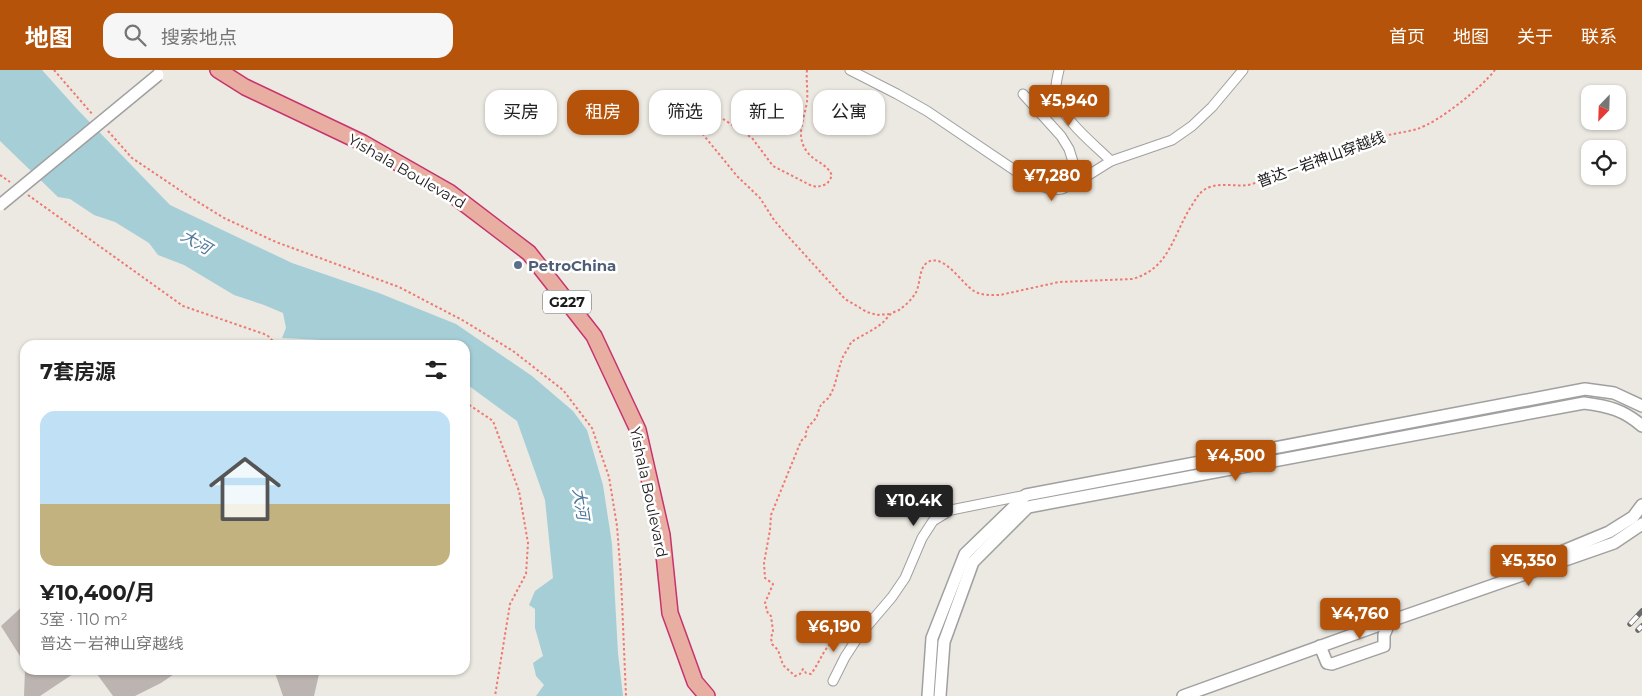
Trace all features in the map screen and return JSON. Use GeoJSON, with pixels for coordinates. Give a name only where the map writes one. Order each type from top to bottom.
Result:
{"type":"FeatureCollection","features":[{"type":"Feature","properties":{"kind":"highway","name":"Yishala Boulevard"},"geometry":{"type":"LineString","coordinates":[[218,70],[244,87],[363,143],[449,192],[529,253],[594,336],[638,430],[662,535],[670,613],[695,682],[704,695]]}},
{"type":"Feature","properties":{"kind":"street"},"geometry":{"type":"LineString","coordinates":[[850,70],[927,111],[1035,184],[1053,190],[1062,189],[1079,181],[1111,161],[1172,140],[1192,126],[1212,107],[1243,70]]}},
{"type":"Feature","properties":{"kind":"street"},"geometry":{"type":"LineString","coordinates":[[1059,70],[1056,87],[1060,105],[1069,119],[1111,161]]}},
{"type":"Feature","properties":{"kind":"street"},"geometry":{"type":"LineString","coordinates":[[0,205],[162,73]]}},
{"type":"Feature","properties":{"kind":"street"},"geometry":{"type":"LineString","coordinates":[[1023,94],[1061,136],[1069,149],[1079,181]]}},
{"type":"Feature","properties":{"kind":"street"},"geometry":{"type":"LineString","coordinates":[[833,681],[858,637],[892,598],[905,578],[922,538],[934,521],[951,510],[1584,389],[1614,393],[1642,406]]}},
{"type":"Feature","properties":{"kind":"street"},"geometry":{"type":"LineString","coordinates":[[940,696],[944,642],[974,562],[1028,507],[1584,403],[1609,406],[1632,417],[1642,426]]}},
{"type":"Feature","properties":{"kind":"street"},"geometry":{"type":"LineString","coordinates":[[928,696],[932,638],[965,554],[1026,495]]}},
{"type":"Feature","properties":{"kind":"street"},"geometry":{"type":"LineString","coordinates":[[1320,646],[1327,663],[1332,664],[1384,646],[1384,635],[1393,620],[1609,532],[1633,517],[1642,505]]}},
{"type":"Feature","properties":{"kind":"street"},"geometry":{"type":"LineString","coordinates":[[1183,696],[1614,543],[1642,524]]}},
{"type":"Feature","properties":{"kind":"path"},"geometry":{"type":"LineString","coordinates":[[54,70],[93,114]]}},
{"type":"Feature","properties":{"kind":"path"},"geometry":{"type":"LineString","coordinates":[[807,70],[807,101],[800,136],[808,154],[826,166],[830,172],[832,176],[827,184],[817,187],[810,185],[773,166],[752,138],[714,113],[702,111],[697,121],[698,126],[737,176],[760,198],[774,220],[845,299],[876,315],[892,313]]}},
{"type":"Feature","properties":{"kind":"path","name":"普达－岩神山穿越线"},"geometry":{"type":"LineString","coordinates":[[858,637],[850,633],[833,640],[810,674],[806,673],[803,669],[798,676],[793,675],[783,665],[778,650],[772,644],[772,616],[768,614],[764,603],[774,584],[765,578],[764,563],[773,508],[801,441],[806,436],[809,425],[816,419],[821,405],[829,397],[845,352],[850,348],[851,342],[883,323],[915,294],[924,266],[928,262],[940,261],[947,265],[968,287],[976,292],[992,296],[1059,282],[1142,276],[1151,271],[1165,256],[1182,221],[1202,191],[1216,185],[1238,186],[1252,184],[1287,170],[1323,160],[1347,147],[1372,138],[1418,129],[1438,118],[1468,97],[1496,70]]}},
{"type":"Feature","properties":{"kind":"path"},"geometry":{"type":"LineString","coordinates":[[106,129],[132,158],[224,218],[276,242],[399,288],[464,321],[513,351],[562,390],[592,428],[609,477],[617,526],[626,696]]}},
{"type":"Feature","properties":{"kind":"path"},"geometry":{"type":"LineString","coordinates":[[0,175],[16,187]]}},
{"type":"Feature","properties":{"kind":"path"},"geometry":{"type":"LineString","coordinates":[[24,192],[183,306],[267,336],[271,340]]}},
{"type":"Feature","properties":{"kind":"path"},"geometry":{"type":"LineString","coordinates":[[470,405],[493,421],[519,491],[528,543],[526,574],[510,604],[495,696]]}},
{"type":"Feature","properties":{"kind":"water","name":"大河"},"geometry":{"type":"Polygon","coordinates":[[[0,70],[42,70],[170,205],[292,263],[379,293],[456,324],[532,376],[573,411],[587,430],[603,485],[612,544],[618,653],[623,696],[536,696],[544,685],[536,676],[533,663],[543,656],[535,628],[535,609],[529,605],[535,591],[553,578],[545,500],[517,421],[470,387],[470,340],[323,340],[282,338],[286,328],[283,313],[234,295],[184,265],[158,255],[149,243],[115,222],[94,215],[70,199],[58,197],[0,141],[0,70]]]}},
{"type":"Feature","properties":{"kind":"building"},"geometry":{"type":"Polygon","coordinates":[[[20,609],[20,656],[1,626],[20,609]]]}},
{"type":"Feature","properties":{"kind":"building"},"geometry":{"type":"Polygon","coordinates":[[[25,675],[72,675],[40,696],[24,696],[25,675]]]}},
{"type":"Feature","properties":{"kind":"building"},"geometry":{"type":"Polygon","coordinates":[[[98,675],[173,675],[135,696],[113,696],[98,675]]]}},
{"type":"Feature","properties":{"kind":"building"},"geometry":{"type":"Polygon","coordinates":[[[276,675],[319,675],[314,696],[283,696],[276,675]]]}},
{"type":"Feature","properties":{"kind":"railway"},"geometry":{"type":"LineString","coordinates":[[1630,624],[1642,611]]}},
{"type":"Feature","properties":{"kind":"railway"},"geometry":{"type":"LineString","coordinates":[[1638,630],[1642,626]]}},
{"type":"Feature","properties":{"kind":"place","name":"PetroChina"},"geometry":{"type":"Point","coordinates":[518,265]}}]}
